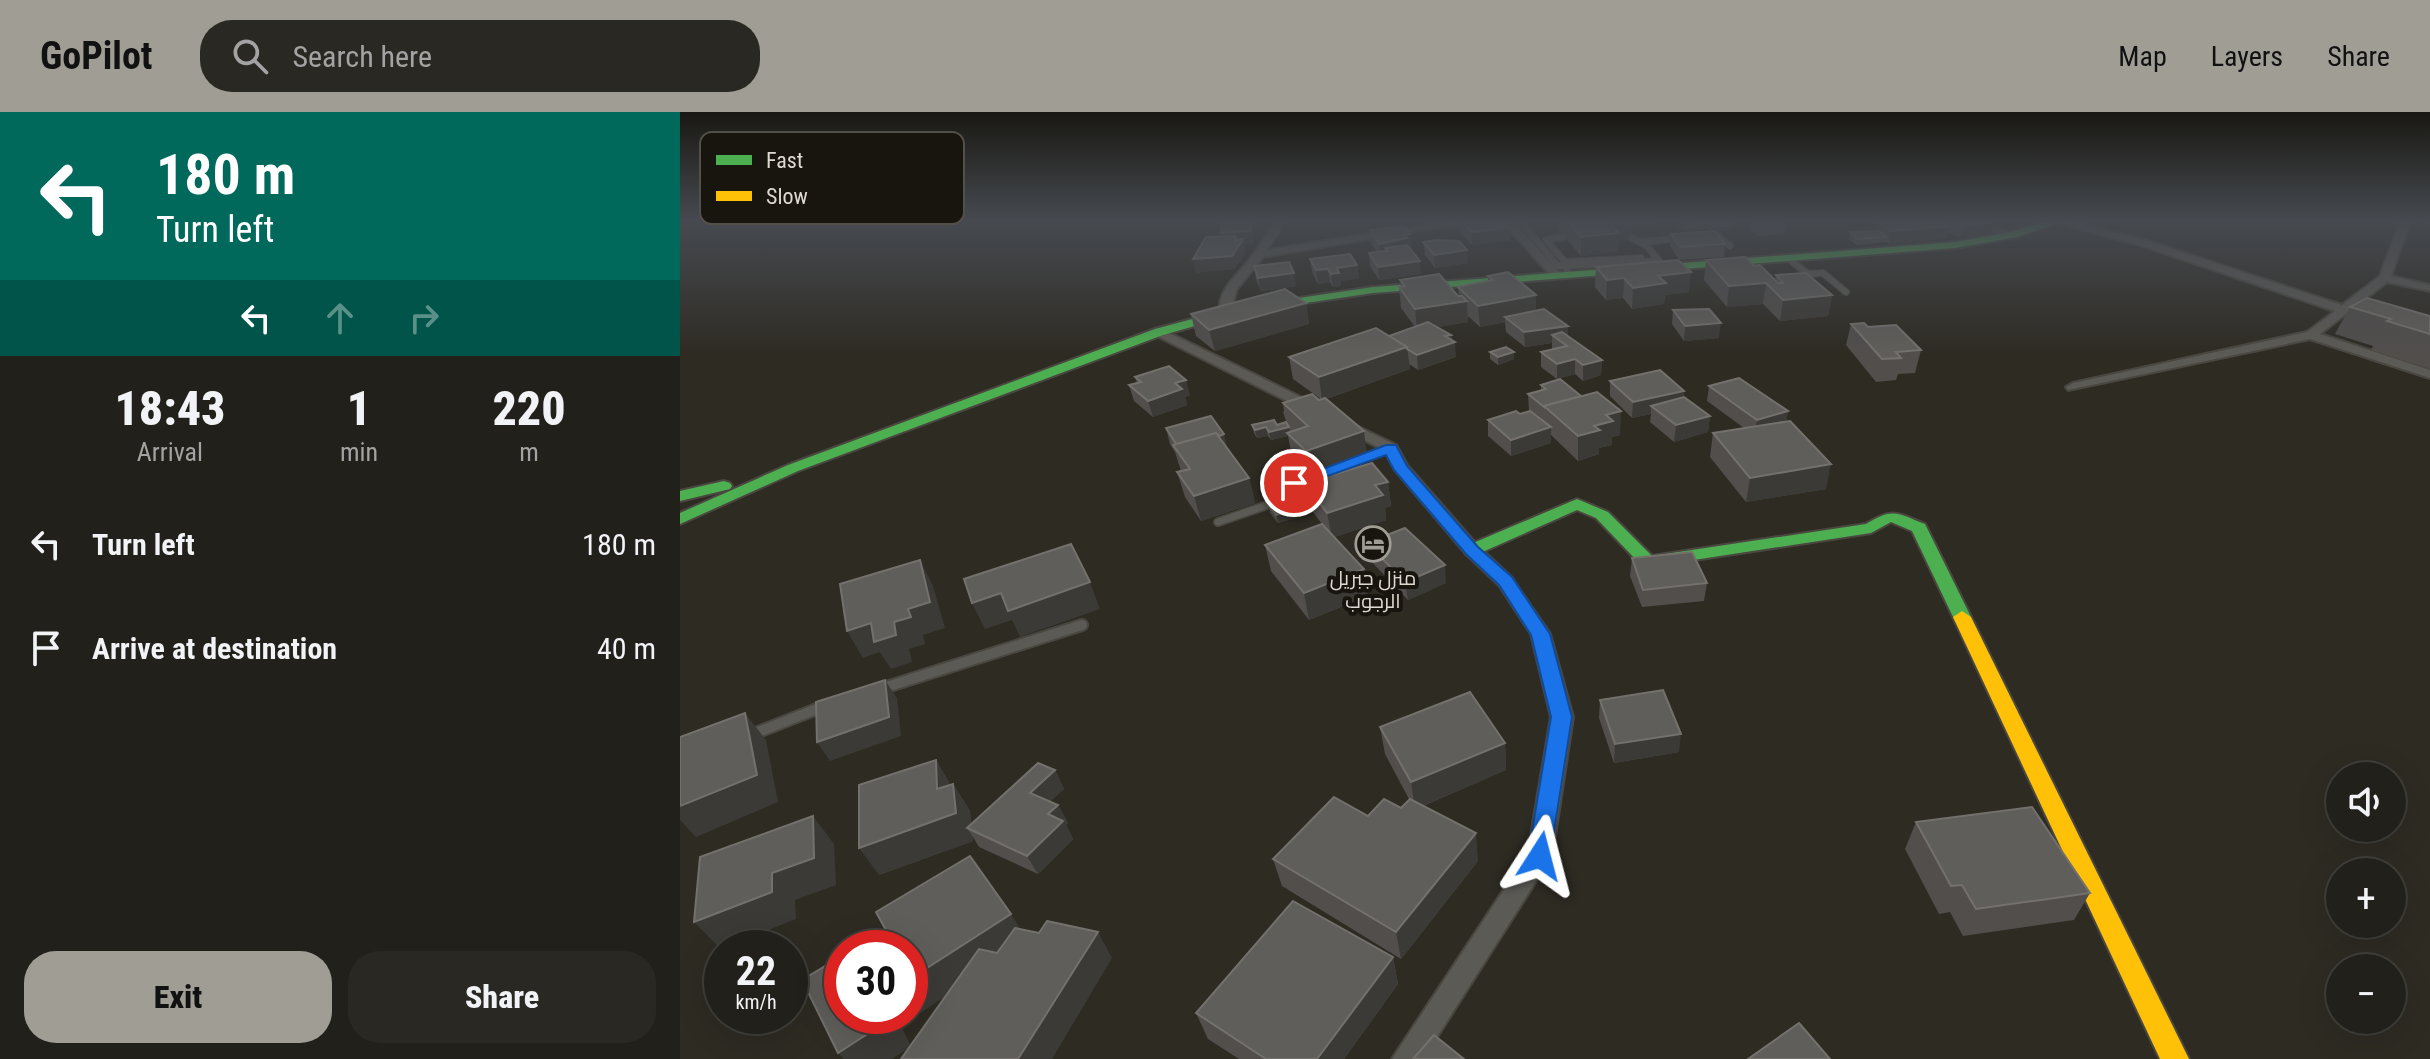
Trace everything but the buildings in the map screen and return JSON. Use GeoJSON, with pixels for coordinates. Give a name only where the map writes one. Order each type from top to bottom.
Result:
{"type":"FeatureCollection","features":[{"type":"Feature","properties":{"kind":"street"},"geometry":{"type":"LineString","coordinates":[[1225,314],[1224,302],[1229,289],[1249,266]]}},
{"type":"Feature","properties":{"kind":"street"},"geometry":{"type":"LineString","coordinates":[[1560,266],[1564,270]]}},
{"type":"Feature","properties":{"kind":"street"},"geometry":{"type":"LineString","coordinates":[[680,518],[793,468],[1159,332],[1225,314],[1322,296],[1564,270],[1642,266]]}},
{"type":"Feature","properties":{"kind":"street"},"geometry":{"type":"LineString","coordinates":[[2214,266],[2342,309]]}},
{"type":"Feature","properties":{"kind":"street"},"geometry":{"type":"LineString","coordinates":[[2073,387],[2311,335],[2385,278],[2389,266]]}},
{"type":"Feature","properties":{"kind":"street"},"geometry":{"type":"LineString","coordinates":[[2385,278],[2430,288]]}},
{"type":"Feature","properties":{"kind":"street"},"geometry":{"type":"LineString","coordinates":[[1159,332],[1391,448],[1400,467],[1472,550],[1505,581],[1540,634],[1562,717],[1540,856],[1406,1059]]}},
{"type":"Feature","properties":{"kind":"street"},"geometry":{"type":"LineString","coordinates":[[2311,335],[2430,374]]}},
{"type":"Feature","properties":{"kind":"street"},"geometry":{"type":"LineString","coordinates":[[680,518],[686,508],[680,498],[793,468]]}},
{"type":"Feature","properties":{"kind":"street"},"geometry":{"type":"LineString","coordinates":[[1472,550],[1577,504],[1602,515],[1648,562],[1871,528],[1890,516],[1919,528],[2175,1059]]}},
{"type":"Feature","properties":{"kind":"lane"},"geometry":{"type":"LineString","coordinates":[[1558,266],[1564,270]]}},
{"type":"Feature","properties":{"kind":"lane"},"geometry":{"type":"LineString","coordinates":[[1562,266],[1564,270]]}},
{"type":"Feature","properties":{"kind":"lane"},"geometry":{"type":"LineString","coordinates":[[1798,266],[1808,274],[1823,273],[1846,292]]}},
{"type":"Feature","properties":{"kind":"lane"},"geometry":{"type":"LineString","coordinates":[[1218,522],[1279,501],[1270,492],[1391,448]]}},
{"type":"Feature","properties":{"kind":"lane"},"geometry":{"type":"LineString","coordinates":[[867,693],[1082,625]]}},
{"type":"Feature","properties":{"kind":"lane"},"geometry":{"type":"LineString","coordinates":[[737,741],[837,702]]}},
{"type":"Feature","properties":{"kind":"traffic: fast"},"geometry":{"type":"LineString","coordinates":[[1265,306],[1373,290],[1681,266]]}},
{"type":"Feature","properties":{"kind":"traffic: fast"},"geometry":{"type":"LineString","coordinates":[[680,519],[793,468],[1159,332],[1226,314]]}},
{"type":"Feature","properties":{"kind":"traffic: fast"},"geometry":{"type":"LineString","coordinates":[[680,496],[724,486]]}},
{"type":"Feature","properties":{"kind":"traffic: fast"},"geometry":{"type":"LineString","coordinates":[[1472,550],[1577,504],[1602,515],[1648,562],[1871,528],[1890,516],[1919,528],[1962,617]]}},
{"type":"Feature","properties":{"kind":"traffic: slow"},"geometry":{"type":"LineString","coordinates":[[1962,617],[2175,1059]]}},
{"type":"Feature","properties":{"kind":"place","name":"منزل جبريل الرجوب"},"geometry":{"type":"Point","coordinates":[1373,544]}},
{"type":"Feature","properties":{"kind":"route"},"geometry":{"type":"LineString","coordinates":[[1294,483],[1391,448],[1400,467],[1472,550],[1505,581],[1540,634],[1562,717],[1540,856]]}}]}
